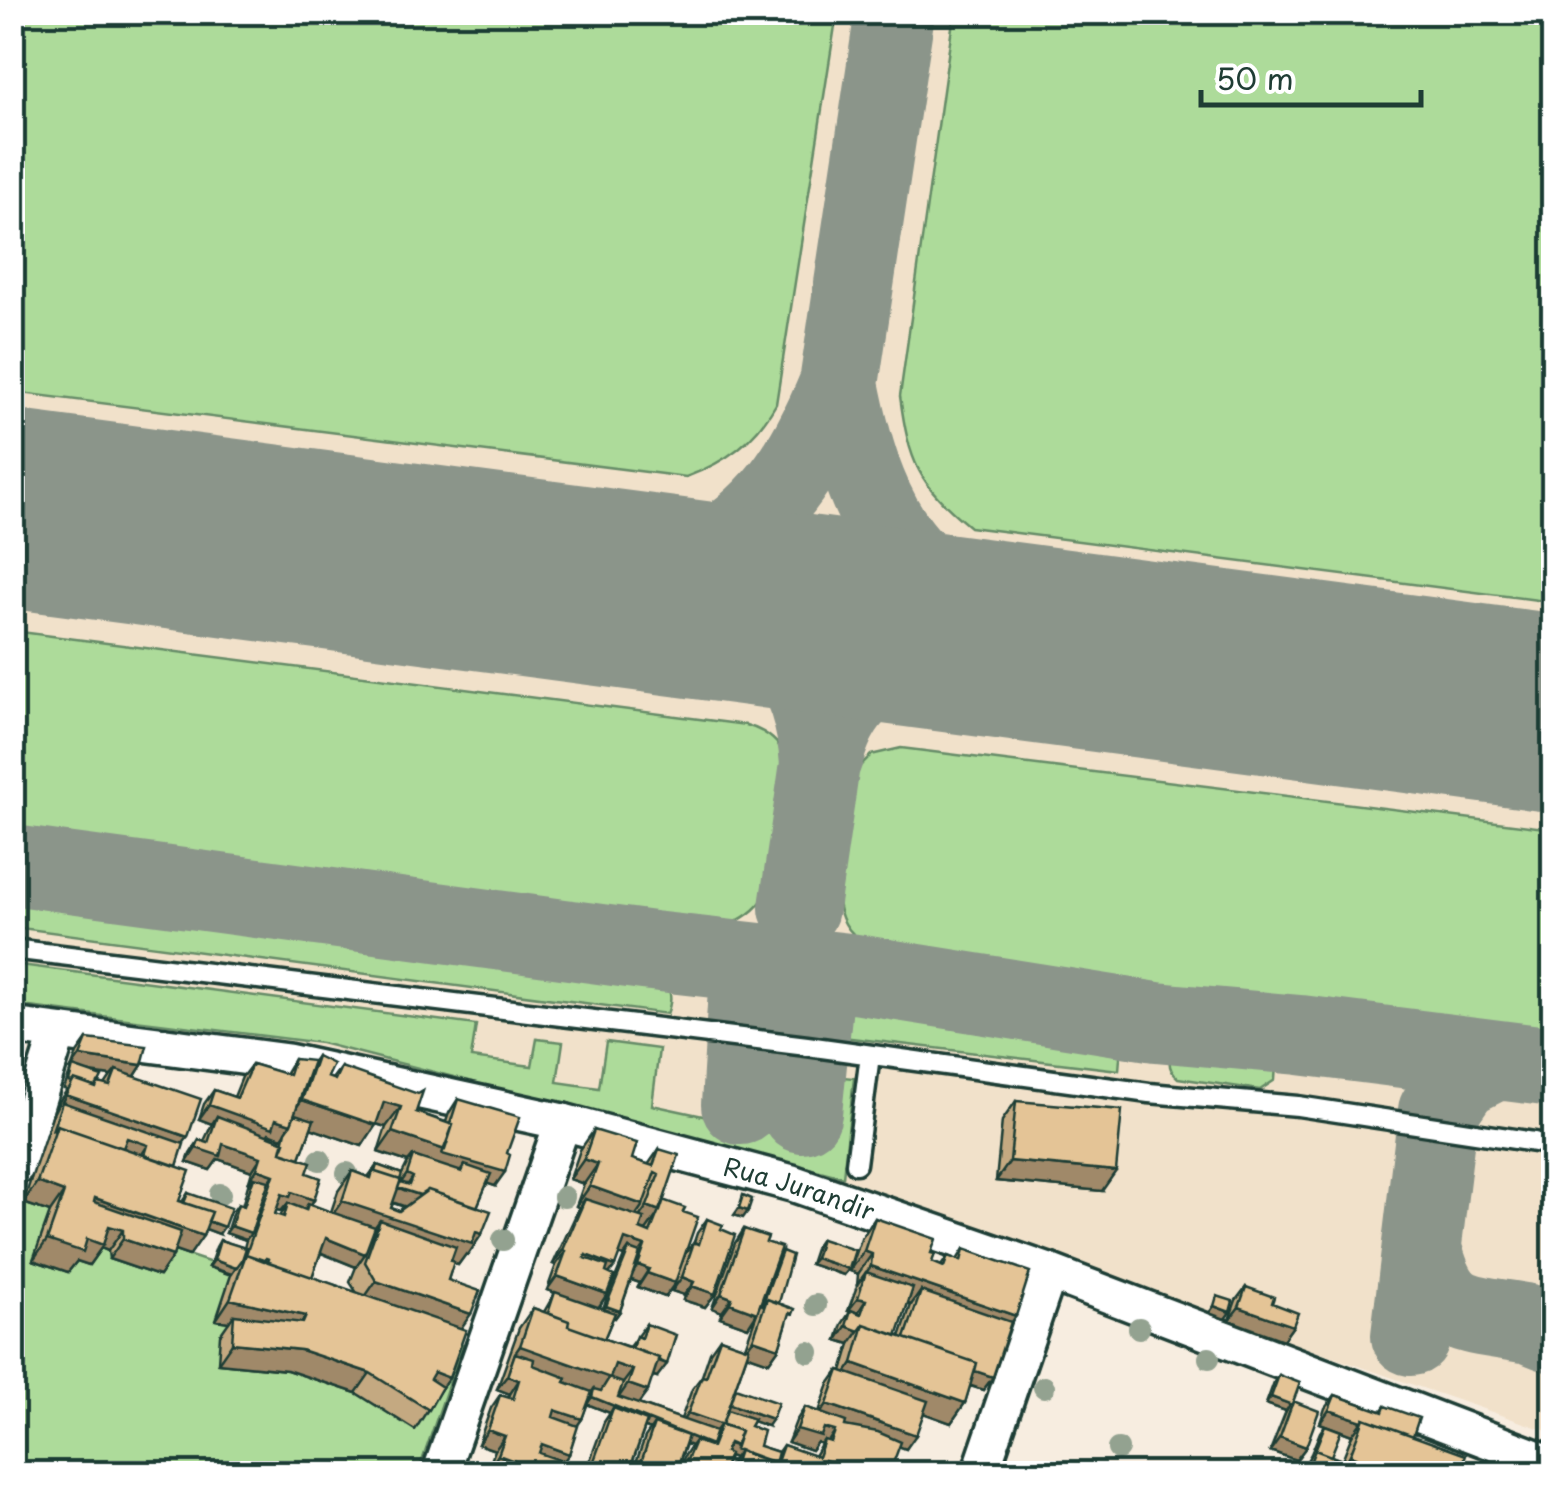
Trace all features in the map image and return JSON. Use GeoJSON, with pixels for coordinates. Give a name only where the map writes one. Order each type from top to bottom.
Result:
{"type":"FeatureCollection","features":[{"type":"Feature","properties":{"kind":"street","name":"Rua Jurandir"},"geometry":{"type":"LineString","coordinates":[[12,1026],[288,1062],[562,1122],[792,1183],[1048,1272],[1508,1462],[1554,1465]]}},
{"type":"Feature","properties":{"kind":"street"},"geometry":{"type":"LineString","coordinates":[[17,1165],[58,1032]]}},
{"type":"Feature","properties":{"kind":"street"},"geometry":{"type":"LineString","coordinates":[[440,1474],[562,1122]]}},
{"type":"Feature","properties":{"kind":"street"},"geometry":{"type":"LineString","coordinates":[[980,1474],[1048,1272]]}},
{"type":"Feature","properties":{"kind":"lane"},"geometry":{"type":"LineString","coordinates":[[12,949],[1149,1093],[1298,1106],[1554,1145]]}},
{"type":"Feature","properties":{"kind":"lane"},"geometry":{"type":"LineString","coordinates":[[856,1164],[870,1055]]}},
{"type":"Feature","properties":{"kind":"shaded area"},"geometry":{"type":"Polygon","coordinates":[[[13,13],[1553,13],[1553,1433],[1283,1340],[844,1180],[322,1047],[13,1008],[13,13]]]}},
{"type":"Feature","properties":{"kind":"green space"},"geometry":{"type":"Polygon","coordinates":[[[13,12],[837,13],[776,404],[759,429],[738,449],[686,477],[13,392],[13,12]]]}},
{"type":"Feature","properties":{"kind":"green space"},"geometry":{"type":"Polygon","coordinates":[[[954,13],[1553,13],[1553,602],[970,527],[952,512],[927,484],[912,455],[900,396],[954,13]]]}},
{"type":"Feature","properties":{"kind":"green space"},"geometry":{"type":"Polygon","coordinates":[[[13,631],[746,725],[779,746],[789,771],[785,827],[772,883],[757,906],[723,927],[13,837],[13,631]]]}},
{"type":"Feature","properties":{"kind":"green space"},"geometry":{"type":"Polygon","coordinates":[[[901,748],[1553,829],[1553,1039],[923,958],[876,947],[852,933],[839,907],[837,888],[830,887],[847,779],[871,755],[901,748]]]}},
{"type":"Feature","properties":{"kind":"green space"},"geometry":{"type":"Polygon","coordinates":[[[13,886],[658,973],[668,987],[670,1002],[667,1014],[13,927],[13,886]]]}},
{"type":"Feature","properties":{"kind":"green space"},"geometry":{"type":"Polygon","coordinates":[[[13,964],[476,1025],[471,1058],[532,1066],[537,1039],[563,1042],[557,1082],[599,1088],[606,1042],[659,1049],[652,1105],[823,1142],[833,1076],[854,1078],[843,1177],[321,1043],[13,1005],[13,964]]]}},
{"type":"Feature","properties":{"kind":"green space"},"geometry":{"type":"Polygon","coordinates":[[[781,991],[794,997],[800,1010],[794,1023],[781,1029],[768,1023],[762,1010],[768,997],[781,991]]]}},
{"type":"Feature","properties":{"kind":"green space"},"geometry":{"type":"Polygon","coordinates":[[[842,999],[1108,1032],[1121,1046],[1119,1070],[834,1036],[828,1016],[842,999]]]}},
{"type":"Feature","properties":{"kind":"green space"},"geometry":{"type":"Polygon","coordinates":[[[1185,1045],[1267,1055],[1276,1064],[1275,1080],[1260,1090],[1178,1078],[1171,1069],[1171,1054],[1185,1045]]]}},
{"type":"Feature","properties":{"kind":"green space"},"geometry":{"type":"Polygon","coordinates":[[[13,1198],[462,1345],[418,1473],[13,1474],[13,1198]]]}},
{"type":"Feature","properties":{"kind":"building"},"geometry":{"type":"Polygon","coordinates":[[[87,1039],[147,1046],[142,1065],[80,1056],[87,1039]]]}},
{"type":"Feature","properties":{"kind":"building"},"geometry":{"type":"Polygon","coordinates":[[[317,1056],[333,1064],[327,1077],[335,1080],[341,1067],[418,1094],[423,1091],[416,1112],[453,1125],[445,1150],[392,1132],[401,1107],[384,1102],[376,1125],[302,1100],[317,1056]]]}},
{"type":"Feature","properties":{"kind":"building"},"geometry":{"type":"Polygon","coordinates":[[[294,1059],[313,1061],[291,1124],[276,1119],[273,1128],[209,1105],[214,1090],[237,1098],[252,1064],[289,1075],[294,1059]]]}},
{"type":"Feature","properties":{"kind":"building"},"geometry":{"type":"Polygon","coordinates":[[[73,1067],[102,1077],[95,1087],[69,1082],[73,1067]]]}},
{"type":"Feature","properties":{"kind":"building"},"geometry":{"type":"Polygon","coordinates":[[[116,1070],[201,1099],[188,1137],[66,1095],[74,1080],[96,1088],[98,1083],[110,1086],[116,1070]]]}},
{"type":"Feature","properties":{"kind":"building"},"geometry":{"type":"Polygon","coordinates":[[[458,1099],[520,1117],[507,1153],[510,1155],[505,1172],[442,1154],[458,1099]]]}},
{"type":"Feature","properties":{"kind":"building"},"geometry":{"type":"Polygon","coordinates":[[[1016,1101],[1122,1110],[1116,1171],[1010,1161],[1016,1101]]]}},
{"type":"Feature","properties":{"kind":"building"},"geometry":{"type":"Polygon","coordinates":[[[62,1102],[184,1144],[177,1166],[145,1155],[148,1145],[127,1138],[123,1148],[57,1125],[52,1131],[62,1102]]]}},
{"type":"Feature","properties":{"kind":"building"},"geometry":{"type":"Polygon","coordinates":[[[295,1114],[314,1120],[300,1158],[281,1152],[295,1114]]]}},
{"type":"Feature","properties":{"kind":"building"},"geometry":{"type":"Polygon","coordinates":[[[217,1116],[285,1142],[281,1152],[311,1162],[307,1173],[321,1178],[314,1200],[292,1192],[290,1197],[282,1194],[275,1214],[284,1217],[288,1203],[306,1210],[308,1204],[375,1227],[365,1254],[326,1238],[312,1277],[246,1254],[274,1175],[257,1169],[261,1157],[223,1144],[220,1156],[196,1148],[199,1140],[208,1143],[217,1116]]]}},
{"type":"Feature","properties":{"kind":"building"},"geometry":{"type":"Polygon","coordinates":[[[57,1125],[190,1171],[179,1201],[212,1212],[203,1236],[95,1198],[94,1202],[181,1232],[173,1256],[123,1239],[123,1230],[109,1226],[103,1245],[87,1239],[83,1252],[47,1240],[64,1192],[37,1182],[57,1125]]]}},
{"type":"Feature","properties":{"kind":"building"},"geometry":{"type":"Polygon","coordinates":[[[594,1130],[637,1143],[632,1159],[653,1166],[659,1149],[679,1155],[660,1211],[647,1206],[659,1174],[655,1172],[643,1205],[590,1186],[598,1164],[584,1159],[594,1130]]]}},
{"type":"Feature","properties":{"kind":"building"},"geometry":{"type":"Polygon","coordinates":[[[413,1156],[462,1172],[465,1165],[491,1174],[477,1207],[428,1190],[420,1195],[398,1188],[400,1182],[410,1185],[413,1177],[407,1174],[413,1156]]]}},
{"type":"Feature","properties":{"kind":"building"},"geometry":{"type":"Polygon","coordinates":[[[377,1165],[402,1174],[400,1180],[375,1172],[377,1165]]]}},
{"type":"Feature","properties":{"kind":"building"},"geometry":{"type":"Polygon","coordinates":[[[352,1171],[371,1178],[373,1171],[401,1180],[391,1208],[399,1211],[428,1190],[491,1211],[482,1234],[476,1232],[472,1244],[342,1201],[352,1171]]]}},
{"type":"Feature","properties":{"kind":"building"},"geometry":{"type":"Polygon","coordinates":[[[254,1177],[269,1181],[251,1233],[231,1226],[238,1204],[244,1206],[254,1177]]]}},
{"type":"Feature","properties":{"kind":"building"},"geometry":{"type":"Polygon","coordinates":[[[188,1193],[231,1208],[224,1227],[208,1221],[212,1212],[184,1203],[188,1193]]]}},
{"type":"Feature","properties":{"kind":"building"},"geometry":{"type":"Polygon","coordinates":[[[743,1195],[752,1199],[748,1211],[739,1208],[743,1195]]]}},
{"type":"Feature","properties":{"kind":"building"},"geometry":{"type":"Polygon","coordinates":[[[585,1199],[644,1218],[640,1229],[650,1233],[663,1200],[698,1217],[675,1283],[647,1273],[649,1269],[638,1265],[645,1246],[625,1239],[615,1266],[586,1255],[585,1258],[608,1266],[606,1272],[614,1276],[607,1294],[557,1276],[566,1251],[563,1250],[585,1199]]]}},
{"type":"Feature","properties":{"kind":"building"},"geometry":{"type":"Polygon","coordinates":[[[875,1218],[936,1239],[932,1262],[944,1267],[948,1256],[961,1261],[964,1249],[1030,1272],[1016,1316],[871,1266],[872,1254],[864,1251],[875,1218]]]}},
{"type":"Feature","properties":{"kind":"building"},"geometry":{"type":"Polygon","coordinates":[[[707,1219],[735,1235],[715,1294],[692,1286],[694,1282],[682,1277],[707,1219]]]}},
{"type":"Feature","properties":{"kind":"building"},"geometry":{"type":"Polygon","coordinates":[[[380,1220],[456,1247],[448,1280],[480,1291],[471,1314],[376,1281],[365,1262],[380,1220]]]}},
{"type":"Feature","properties":{"kind":"building"},"geometry":{"type":"Polygon","coordinates":[[[744,1229],[768,1237],[766,1242],[781,1247],[757,1313],[730,1303],[732,1298],[721,1294],[744,1229]]]}},
{"type":"Feature","properties":{"kind":"building"},"geometry":{"type":"Polygon","coordinates":[[[821,1239],[855,1250],[849,1269],[815,1258],[821,1239]]]}},
{"type":"Feature","properties":{"kind":"building"},"geometry":{"type":"Polygon","coordinates":[[[220,1240],[246,1248],[236,1268],[214,1260],[220,1240]]]}},
{"type":"Feature","properties":{"kind":"building"},"geometry":{"type":"Polygon","coordinates":[[[629,1249],[640,1253],[620,1311],[606,1306],[629,1249]]]}},
{"type":"Feature","properties":{"kind":"building"},"geometry":{"type":"Polygon","coordinates":[[[782,1251],[792,1255],[779,1303],[791,1308],[767,1299],[762,1306],[782,1251]]]}},
{"type":"Feature","properties":{"kind":"building"},"geometry":{"type":"Polygon","coordinates":[[[246,1254],[466,1330],[449,1378],[434,1372],[430,1379],[442,1387],[429,1410],[370,1373],[301,1350],[232,1343],[234,1315],[303,1323],[306,1316],[230,1299],[246,1254]]]}},
{"type":"Feature","properties":{"kind":"building"},"geometry":{"type":"Polygon","coordinates":[[[866,1272],[913,1288],[897,1336],[864,1324],[859,1331],[846,1326],[851,1310],[861,1314],[866,1300],[858,1298],[866,1272]]]}},
{"type":"Feature","properties":{"kind":"building"},"geometry":{"type":"Polygon","coordinates":[[[1246,1287],[1274,1297],[1272,1303],[1298,1313],[1293,1326],[1239,1307],[1246,1287]]]}},
{"type":"Feature","properties":{"kind":"building"},"geometry":{"type":"Polygon","coordinates":[[[921,1291],[1011,1322],[993,1377],[975,1371],[977,1363],[905,1338],[921,1291]]]}},
{"type":"Feature","properties":{"kind":"building"},"geometry":{"type":"Polygon","coordinates":[[[555,1292],[615,1313],[604,1339],[568,1326],[569,1321],[548,1313],[555,1292]]]}},
{"type":"Feature","properties":{"kind":"building"},"geometry":{"type":"Polygon","coordinates":[[[1217,1296],[1233,1301],[1230,1312],[1214,1306],[1217,1296]]]}},
{"type":"Feature","properties":{"kind":"building"},"geometry":{"type":"Polygon","coordinates":[[[767,1299],[795,1309],[790,1313],[779,1348],[753,1339],[767,1299]]]}},
{"type":"Feature","properties":{"kind":"building"},"geometry":{"type":"Polygon","coordinates":[[[533,1308],[569,1321],[568,1326],[659,1358],[648,1391],[628,1384],[633,1370],[615,1364],[610,1378],[520,1346],[533,1308]]]}},
{"type":"Feature","properties":{"kind":"building"},"geometry":{"type":"Polygon","coordinates":[[[646,1324],[676,1335],[667,1364],[632,1348],[646,1324]]]}},
{"type":"Feature","properties":{"kind":"building"},"geometry":{"type":"Polygon","coordinates":[[[864,1324],[977,1363],[965,1403],[853,1363],[864,1324]]]}},
{"type":"Feature","properties":{"kind":"building"},"geometry":{"type":"Polygon","coordinates":[[[720,1338],[749,1348],[722,1425],[688,1413],[720,1338]]]}},
{"type":"Feature","properties":{"kind":"building"},"geometry":{"type":"Polygon","coordinates":[[[515,1353],[534,1359],[533,1365],[567,1378],[565,1382],[592,1392],[582,1419],[555,1410],[553,1417],[578,1426],[569,1454],[542,1444],[539,1453],[565,1462],[561,1474],[550,1474],[498,1455],[505,1436],[488,1430],[500,1395],[513,1399],[519,1380],[507,1376],[515,1353]]]}},
{"type":"Feature","properties":{"kind":"building"},"geometry":{"type":"Polygon","coordinates":[[[839,1370],[928,1401],[916,1435],[827,1404],[839,1370]]]}},
{"type":"Feature","properties":{"kind":"building"},"geometry":{"type":"Polygon","coordinates":[[[1279,1375],[1300,1383],[1292,1405],[1271,1397],[1279,1375]]]}},
{"type":"Feature","properties":{"kind":"building"},"geometry":{"type":"Polygon","coordinates":[[[609,1378],[623,1383],[618,1397],[716,1431],[711,1445],[592,1397],[594,1389],[601,1391],[609,1378]]]}},
{"type":"Feature","properties":{"kind":"building"},"geometry":{"type":"Polygon","coordinates":[[[735,1388],[778,1403],[772,1419],[730,1404],[735,1388]]]}},
{"type":"Feature","properties":{"kind":"building"},"geometry":{"type":"Polygon","coordinates":[[[1335,1395],[1383,1412],[1385,1406],[1419,1418],[1413,1436],[1329,1410],[1335,1395]]]}},
{"type":"Feature","properties":{"kind":"building"},"geometry":{"type":"Polygon","coordinates":[[[1293,1401],[1319,1411],[1306,1447],[1280,1437],[1293,1401]]]}},
{"type":"Feature","properties":{"kind":"building"},"geometry":{"type":"Polygon","coordinates":[[[805,1407],[846,1422],[845,1426],[878,1432],[901,1442],[892,1466],[887,1464],[883,1474],[864,1474],[825,1460],[820,1474],[789,1474],[792,1467],[777,1462],[783,1445],[818,1457],[824,1440],[831,1442],[835,1431],[824,1428],[821,1436],[797,1429],[805,1407]]]}},
{"type":"Feature","properties":{"kind":"building"},"geometry":{"type":"Polygon","coordinates":[[[613,1408],[647,1421],[628,1474],[602,1474],[591,1469],[613,1408]]]}},
{"type":"Feature","properties":{"kind":"building"},"geometry":{"type":"Polygon","coordinates":[[[727,1410],[754,1419],[750,1426],[763,1431],[759,1446],[778,1452],[775,1464],[734,1449],[741,1431],[722,1425],[727,1410]]]}},
{"type":"Feature","properties":{"kind":"building"},"geometry":{"type":"Polygon","coordinates":[[[1364,1418],[1466,1455],[1464,1461],[1485,1468],[1484,1474],[1401,1474],[1350,1455],[1364,1418]]]}},
{"type":"Feature","properties":{"kind":"building"},"geometry":{"type":"Polygon","coordinates":[[[654,1424],[688,1436],[675,1474],[637,1474],[654,1424]]]}},
{"type":"Feature","properties":{"kind":"building"},"geometry":{"type":"Polygon","coordinates":[[[721,1424],[741,1431],[736,1446],[729,1443],[725,1452],[729,1454],[722,1474],[681,1474],[695,1441],[712,1447],[721,1424]]]}},
{"type":"Feature","properties":{"kind":"building"},"geometry":{"type":"Polygon","coordinates":[[[1325,1425],[1341,1431],[1331,1456],[1315,1450],[1325,1425]]]}},
{"type":"Feature","properties":{"kind":"building"},"geometry":{"type":"Polygon","coordinates":[[[739,1450],[773,1462],[769,1474],[731,1474],[739,1450]]]}},
{"type":"Feature","properties":{"kind":"building"},"geometry":{"type":"Polygon","coordinates":[[[1315,1450],[1378,1474],[1318,1474],[1307,1470],[1315,1450]]]}},
{"type":"Feature","properties":{"kind":"building"},"geometry":{"type":"Polygon","coordinates":[[[566,1466],[584,1472],[584,1474],[564,1474],[566,1466]]]}},
{"type":"Feature","properties":{"kind":"taxiway"},"geometry":{"type":"LineString","coordinates":[[839,384],[895,12]]}},
{"type":"Feature","properties":{"kind":"taxiway"},"geometry":{"type":"LineString","coordinates":[[531,577],[654,574],[718,546],[742,529],[782,488],[814,439],[839,384],[866,485],[885,523],[908,555],[936,582],[972,605],[1066,648]]}},
{"type":"Feature","properties":{"kind":"taxiway"},"geometry":{"type":"LineString","coordinates":[[709,601],[768,640],[795,672],[813,717],[820,764],[838,719],[864,686],[898,664],[977,636]]}},
{"type":"Feature","properties":{"kind":"taxiway"},"geometry":{"type":"LineString","coordinates":[[799,908],[820,764]]}},
{"type":"Feature","properties":{"kind":"taxiway"},"geometry":{"type":"LineString","coordinates":[[12,865],[652,951],[849,973],[1156,1022],[1300,1035],[1554,1067]]}},
{"type":"Feature","properties":{"kind":"taxiway"},"geometry":{"type":"LineString","coordinates":[[741,1105],[748,990],[758,974],[775,964]]}},
{"type":"Feature","properties":{"kind":"taxiway"},"geometry":{"type":"LineString","coordinates":[[802,1113],[814,994],[827,980],[849,973]]}},
{"type":"Feature","properties":{"kind":"taxiway"},"geometry":{"type":"LineString","coordinates":[[1411,1336],[1438,1111],[1461,1078],[1496,1060]]}},
{"type":"Feature","properties":{"kind":"taxiway"},"geometry":{"type":"LineString","coordinates":[[1422,1249],[1437,1289],[1456,1308],[1554,1333]]}},
{"type":"Feature","properties":{"kind":"runway"},"geometry":{"type":"LineString","coordinates":[[12,509],[1554,713]]}}]}
